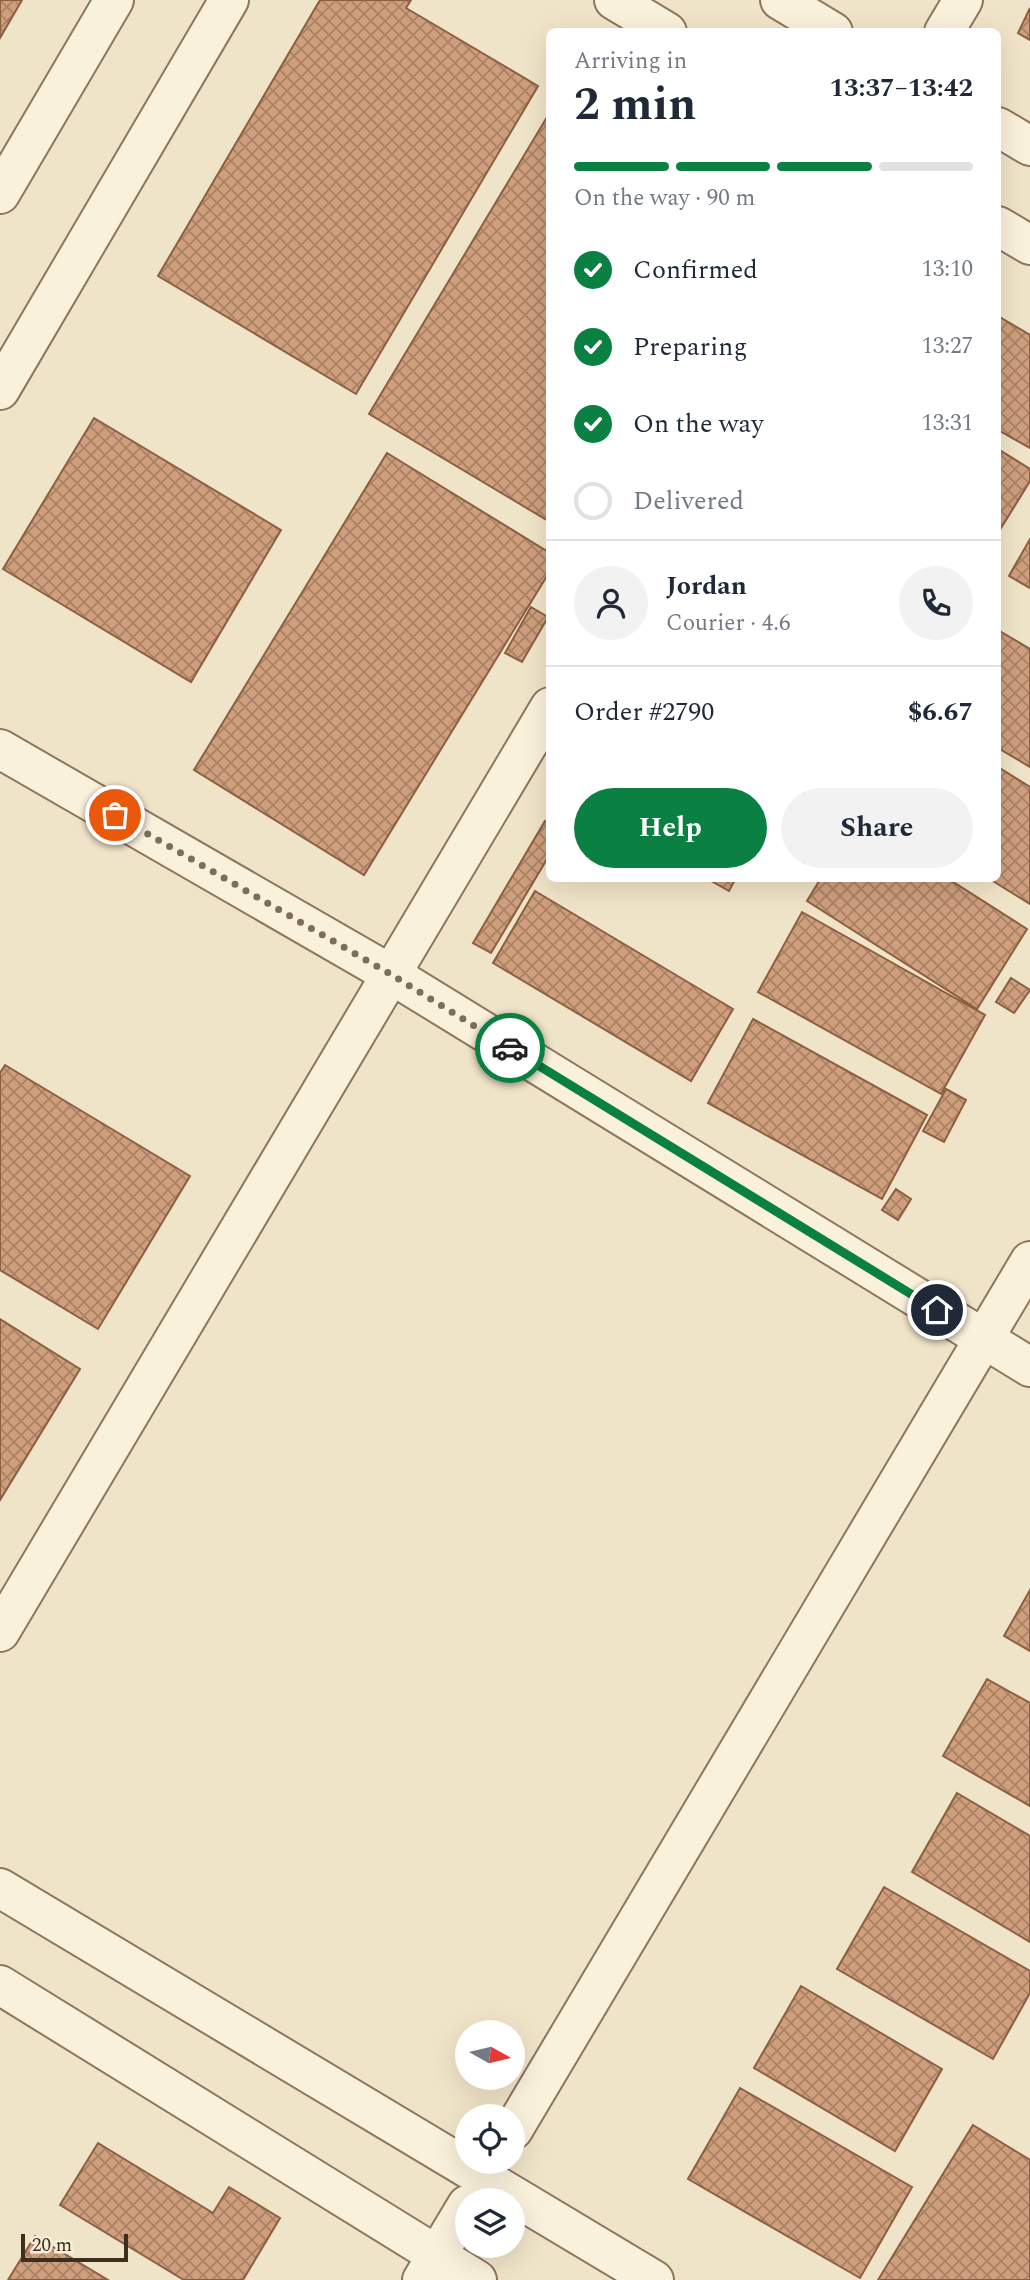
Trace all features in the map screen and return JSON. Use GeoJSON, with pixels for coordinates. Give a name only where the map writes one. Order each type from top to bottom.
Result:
{"type":"FeatureCollection","features":[{"type":"Feature","properties":{"kind":"street"},"geometry":{"type":"LineString","coordinates":[[0,194],[114,0]]}},
{"type":"Feature","properties":{"kind":"street"},"geometry":{"type":"LineString","coordinates":[[0,390],[229,0]]}},
{"type":"Feature","properties":{"kind":"street"},"geometry":{"type":"LineString","coordinates":[[614,0],[660,28]]}},
{"type":"Feature","properties":{"kind":"street"},"geometry":{"type":"LineString","coordinates":[[780,0],[826,28]]}},
{"type":"Feature","properties":{"kind":"street"},"geometry":{"type":"LineString","coordinates":[[946,28],[963,0]]}},
{"type":"Feature","properties":{"kind":"street"},"geometry":{"type":"LineString","coordinates":[[1001,129],[1030,146]]}},
{"type":"Feature","properties":{"kind":"street"},"geometry":{"type":"LineString","coordinates":[[1001,228],[1030,245]]}},
{"type":"Feature","properties":{"kind":"street"},"geometry":{"type":"LineString","coordinates":[[0,1632],[546,714]]}},
{"type":"Feature","properties":{"kind":"street"},"geometry":{"type":"LineString","coordinates":[[0,749],[392,975],[1030,1367]]}},
{"type":"Feature","properties":{"kind":"street"},"geometry":{"type":"LineString","coordinates":[[525,2110],[1030,1261]]}},
{"type":"Feature","properties":{"kind":"street"},"geometry":{"type":"LineString","coordinates":[[0,1888],[479,2186],[654,2280]]}},
{"type":"Feature","properties":{"kind":"street"},"geometry":{"type":"LineString","coordinates":[[0,1984],[429,2268],[477,2280]]}},
{"type":"Feature","properties":{"kind":"street"},"geometry":{"type":"LineString","coordinates":[[429,2268],[479,2186]]}},
{"type":"Feature","properties":{"kind":"building"},"geometry":{"type":"Polygon","coordinates":[[[0,0],[22,0],[0,38],[0,0]]]}},
{"type":"Feature","properties":{"kind":"building"},"geometry":{"type":"Polygon","coordinates":[[[320,0],[411,0],[406,8],[538,86],[356,394],[158,276],[320,0]]]}},
{"type":"Feature","properties":{"kind":"building"},"geometry":{"type":"Polygon","coordinates":[[[1030,8],[1030,40],[1018,33],[1030,8]]]}},
{"type":"Feature","properties":{"kind":"building"},"geometry":{"type":"Polygon","coordinates":[[[546,119],[546,520],[369,414],[546,119]]]}},
{"type":"Feature","properties":{"kind":"building"},"geometry":{"type":"Polygon","coordinates":[[[1001,318],[1030,335],[1030,448],[1001,432],[1001,318]]]}},
{"type":"Feature","properties":{"kind":"building"},"geometry":{"type":"Polygon","coordinates":[[[94,418],[281,530],[191,682],[3,569],[94,418]]]}},
{"type":"Feature","properties":{"kind":"building"},"geometry":{"type":"Polygon","coordinates":[[[1001,451],[1030,469],[1030,481],[1001,528],[1001,451]]]}},
{"type":"Feature","properties":{"kind":"building"},"geometry":{"type":"Polygon","coordinates":[[[387,453],[546,551],[546,578],[364,875],[194,770],[387,453]]]}},
{"type":"Feature","properties":{"kind":"building"},"geometry":{"type":"Polygon","coordinates":[[[1030,539],[1030,588],[1009,576],[1030,539]]]}},
{"type":"Feature","properties":{"kind":"building"},"geometry":{"type":"Polygon","coordinates":[[[531,607],[546,616],[546,620],[522,662],[505,653],[531,607]]]}},
{"type":"Feature","properties":{"kind":"building"},"geometry":{"type":"Polygon","coordinates":[[[1001,632],[1030,649],[1030,767],[1001,750],[1001,632]]]}},
{"type":"Feature","properties":{"kind":"building"},"geometry":{"type":"Polygon","coordinates":[[[1001,769],[1030,787],[1030,904],[994,882],[1001,882],[1001,769]]]}},
{"type":"Feature","properties":{"kind":"building"},"geometry":{"type":"Polygon","coordinates":[[[545,821],[546,861],[491,953],[473,943],[545,821]]]}},
{"type":"Feature","properties":{"kind":"building"},"geometry":{"type":"Polygon","coordinates":[[[713,882],[734,882],[729,891],[713,882]]]}},
{"type":"Feature","properties":{"kind":"building"},"geometry":{"type":"Polygon","coordinates":[[[819,882],[953,882],[1027,929],[977,1009],[807,901],[819,882]]]}},
{"type":"Feature","properties":{"kind":"building"},"geometry":{"type":"Polygon","coordinates":[[[535,891],[733,1009],[691,1081],[493,963],[535,891]]]}},
{"type":"Feature","properties":{"kind":"building"},"geometry":{"type":"Polygon","coordinates":[[[802,912],[985,1015],[941,1094],[758,992],[802,912]]]}},
{"type":"Feature","properties":{"kind":"building"},"geometry":{"type":"Polygon","coordinates":[[[1011,978],[1030,990],[1014,1013],[996,1002],[1011,978]]]}},
{"type":"Feature","properties":{"kind":"building"},"geometry":{"type":"Polygon","coordinates":[[[753,1019],[927,1115],[882,1199],[708,1103],[753,1019]]]}},
{"type":"Feature","properties":{"kind":"building"},"geometry":{"type":"Polygon","coordinates":[[[5,1065],[190,1176],[98,1329],[0,1270],[0,1073],[5,1065]]]}},
{"type":"Feature","properties":{"kind":"building"},"geometry":{"type":"Polygon","coordinates":[[[946,1089],[966,1100],[944,1142],[923,1131],[946,1089]]]}},
{"type":"Feature","properties":{"kind":"building"},"geometry":{"type":"Polygon","coordinates":[[[896,1189],[911,1199],[898,1220],[882,1210],[896,1189]]]}},
{"type":"Feature","properties":{"kind":"building"},"geometry":{"type":"Polygon","coordinates":[[[0,1319],[80,1369],[0,1500],[0,1319]]]}},
{"type":"Feature","properties":{"kind":"building"},"geometry":{"type":"Polygon","coordinates":[[[1030,1590],[1030,1651],[1004,1636],[1030,1590]]]}},
{"type":"Feature","properties":{"kind":"building"},"geometry":{"type":"Polygon","coordinates":[[[987,1679],[1030,1703],[1030,1806],[943,1756],[987,1679]]]}},
{"type":"Feature","properties":{"kind":"building"},"geometry":{"type":"Polygon","coordinates":[[[957,1793],[1030,1836],[1030,1942],[912,1872],[957,1793]]]}},
{"type":"Feature","properties":{"kind":"building"},"geometry":{"type":"Polygon","coordinates":[[[884,1887],[1030,1971],[1030,1993],[993,2059],[837,1969],[884,1887]]]}},
{"type":"Feature","properties":{"kind":"building"},"geometry":{"type":"Polygon","coordinates":[[[801,1986],[942,2069],[895,2151],[754,2068],[801,1986]]]}},
{"type":"Feature","properties":{"kind":"building"},"geometry":{"type":"Polygon","coordinates":[[[740,2088],[912,2187],[860,2278],[688,2179],[740,2088]]]}},
{"type":"Feature","properties":{"kind":"building"},"geometry":{"type":"Polygon","coordinates":[[[973,2125],[1030,2160],[1030,2280],[878,2280],[973,2125]]]}},
{"type":"Feature","properties":{"kind":"building"},"geometry":{"type":"Polygon","coordinates":[[[98,2143],[213,2213],[229,2187],[280,2218],[243,2280],[184,2280],[60,2205],[98,2143]]]}},
{"type":"Feature","properties":{"kind":"building"},"geometry":{"type":"Polygon","coordinates":[[[35,2236],[108,2280],[8,2280],[35,2236]]]}},
{"type":"Feature","properties":{"kind":"way so far"},"geometry":{"type":"LineString","coordinates":[[115,815],[392,975],[510,1048]]}},
{"type":"Feature","properties":{"kind":"route"},"geometry":{"type":"LineString","coordinates":[[510,1048],[937,1310]]}}]}
